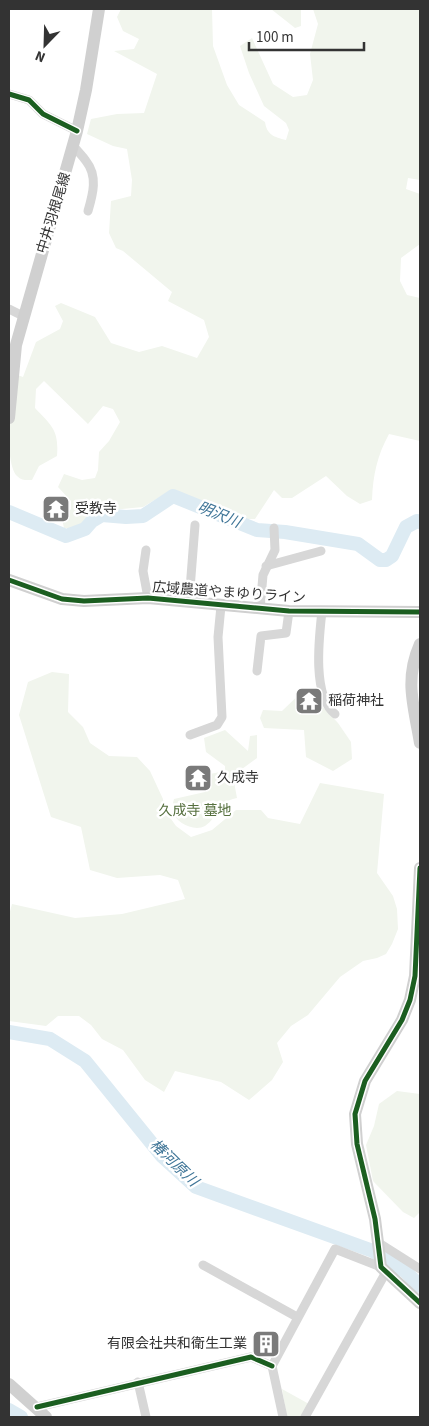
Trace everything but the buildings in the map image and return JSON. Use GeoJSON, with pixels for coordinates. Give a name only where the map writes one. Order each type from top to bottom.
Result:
{"type":"FeatureCollection","features":[{"type":"Feature","properties":{"kind":"street","name":"中井羽根尾線"},"geometry":{"type":"LineString","coordinates":[[9,418],[13,344],[23,316],[77,131],[86,90],[99,9]]}},
{"type":"Feature","properties":{"kind":"street"},"geometry":{"type":"LineString","coordinates":[[9,94],[29,100],[43,114],[77,131]]}},
{"type":"Feature","properties":{"kind":"street"},"geometry":{"type":"LineString","coordinates":[[73,145],[88,162],[94,178],[94,193],[88,211]]}},
{"type":"Feature","properties":{"kind":"street"},"geometry":{"type":"LineString","coordinates":[[9,309],[23,316]]}},
{"type":"Feature","properties":{"kind":"street"},"geometry":{"type":"LineString","coordinates":[[189,602],[196,525]]}},
{"type":"Feature","properties":{"kind":"street"},"geometry":{"type":"LineString","coordinates":[[260,609],[265,566],[275,550],[274,528]]}},
{"type":"Feature","properties":{"kind":"street"},"geometry":{"type":"LineString","coordinates":[[146,550],[144,571],[148,598]]}},
{"type":"Feature","properties":{"kind":"street"},"geometry":{"type":"LineString","coordinates":[[265,566],[321,551]]}},
{"type":"Feature","properties":{"kind":"street","name":"広域農道やまゆりライン"},"geometry":{"type":"LineString","coordinates":[[9,580],[62,598],[108,602],[148,598],[289,611],[420,612]]}},
{"type":"Feature","properties":{"kind":"street"},"geometry":{"type":"LineString","coordinates":[[190,735],[217,724],[222,717],[218,638],[221,606]]}},
{"type":"Feature","properties":{"kind":"street"},"geometry":{"type":"LineString","coordinates":[[256,671],[260,636],[286,633],[289,611]]}},
{"type":"Feature","properties":{"kind":"street"},"geometry":{"type":"LineString","coordinates":[[322,611],[319,644],[321,688],[330,710],[336,714]]}},
{"type":"Feature","properties":{"kind":"street"},"geometry":{"type":"LineString","coordinates":[[420,644],[413,664],[410,689],[420,743]]}},
{"type":"Feature","properties":{"kind":"street"},"geometry":{"type":"LineString","coordinates":[[305,1417],[384,1270],[356,1138],[355,1114],[361,1090],[402,1020],[413,989],[420,868]]}},
{"type":"Feature","properties":{"kind":"street"},"geometry":{"type":"LineString","coordinates":[[379,1246],[420,1269]]}},
{"type":"Feature","properties":{"kind":"street"},"geometry":{"type":"LineString","coordinates":[[283,1417],[272,1366],[335,1249],[384,1270],[420,1303]]}},
{"type":"Feature","properties":{"kind":"street"},"geometry":{"type":"LineString","coordinates":[[203,1265],[297,1317]]}},
{"type":"Feature","properties":{"kind":"street"},"geometry":{"type":"LineString","coordinates":[[37,1407],[251,1357],[272,1366]]}},
{"type":"Feature","properties":{"kind":"street"},"geometry":{"type":"LineString","coordinates":[[138,1382],[146,1417]]}},
{"type":"Feature","properties":{"kind":"street"},"geometry":{"type":"LineString","coordinates":[[9,1384],[46,1417]]}},
{"type":"Feature","properties":{"kind":"green space"},"geometry":{"type":"Polygon","coordinates":[[[121,9],[212,9],[213,46],[227,85],[239,105],[265,122],[269,133],[286,140],[289,130],[286,123],[264,106],[249,73],[240,46],[252,38],[273,84],[293,97],[307,95],[313,80],[310,54],[318,24],[313,9],[420,9],[420,180],[408,178],[406,189],[420,194],[420,244],[401,258],[400,281],[407,295],[420,298],[420,441],[389,434],[376,466],[372,500],[360,504],[347,496],[326,476],[292,498],[282,498],[274,490],[255,519],[244,519],[171,490],[143,507],[101,511],[76,528],[64,528],[62,519],[71,509],[71,501],[58,487],[64,474],[82,480],[95,478],[98,470],[99,452],[109,441],[120,422],[113,409],[103,406],[88,424],[44,381],[36,389],[35,408],[53,429],[57,440],[57,456],[39,466],[32,480],[21,479],[13,469],[9,443],[9,372],[23,377],[36,342],[60,329],[63,321],[55,306],[61,303],[95,317],[111,343],[139,352],[162,346],[197,358],[209,337],[204,320],[168,301],[172,292],[123,251],[116,248],[109,233],[111,201],[131,196],[132,180],[127,149],[113,146],[87,134],[91,119],[117,114],[144,113],[157,74],[114,51],[134,49],[139,39],[123,31],[117,17],[121,9]]]}},
{"type":"Feature","properties":{"kind":"green space"},"geometry":{"type":"Polygon","coordinates":[[[271,9],[301,9],[301,26],[295,28],[271,9]]]}},
{"type":"Feature","properties":{"kind":"green space"},"geometry":{"type":"Polygon","coordinates":[[[52,672],[69,674],[68,712],[83,727],[90,743],[109,756],[137,757],[150,771],[163,799],[164,809],[176,826],[191,837],[212,830],[236,810],[261,810],[268,818],[300,824],[320,783],[384,794],[377,873],[393,896],[397,909],[398,929],[392,944],[386,954],[363,961],[340,977],[308,1015],[291,1026],[277,1043],[283,1062],[272,1080],[249,1100],[221,1082],[175,1071],[164,1092],[145,1080],[123,1050],[102,1039],[91,1025],[79,1016],[58,1016],[46,1026],[9,1021],[9,915],[12,904],[75,918],[122,914],[185,899],[178,880],[160,875],[117,878],[90,870],[81,827],[51,817],[19,715],[28,682],[52,672]]]}},
{"type":"Feature","properties":{"kind":"green space"},"geometry":{"type":"Polygon","coordinates":[[[305,689],[314,691],[321,705],[338,723],[351,742],[352,759],[333,771],[306,757],[304,730],[264,728],[260,718],[263,710],[282,711],[305,689]]]}},
{"type":"Feature","properties":{"kind":"green space","name":"久成寺 墓地"},"geometry":{"type":"Polygon","coordinates":[[[225,730],[248,751],[250,736],[257,735],[257,758],[242,769],[232,771],[237,798],[229,800],[220,806],[210,822],[201,828],[181,823],[172,811],[174,799],[205,792],[205,775],[225,771],[225,766],[206,752],[204,738],[225,730]]]}},
{"type":"Feature","properties":{"kind":"green space"},"geometry":{"type":"Polygon","coordinates":[[[397,1091],[420,1094],[420,1212],[414,1218],[403,1212],[373,1181],[366,1145],[374,1126],[379,1104],[397,1091]]]}},
{"type":"Feature","properties":{"kind":"green space"},"geometry":{"type":"Polygon","coordinates":[[[282,1389],[309,1404],[302,1417],[287,1417],[282,1389]]]}},
{"type":"Feature","properties":{"kind":"waterway","name":"明沢川"},"geometry":{"type":"LineString","coordinates":[[9,512],[66,536],[85,529],[92,521],[102,515],[143,516],[173,496],[257,530],[285,532],[358,544],[380,560],[386,560],[392,556],[406,527],[417,521],[420,522]]}},
{"type":"Feature","properties":{"kind":"waterway","name":"椿河原川"},"geometry":{"type":"LineString","coordinates":[[9,1032],[50,1039],[85,1061],[162,1156],[196,1187],[373,1251],[405,1271],[420,1286]]}},
{"type":"Feature","properties":{"kind":"waterway"},"geometry":{"type":"LineString","coordinates":[[9,1410],[21,1417]]}},
{"type":"Feature","properties":{"kind":"cycle path"},"geometry":{"type":"LineString","coordinates":[[9,94],[29,100],[43,114],[77,131]]}},
{"type":"Feature","properties":{"kind":"cycle path"},"geometry":{"type":"LineString","coordinates":[[9,580],[62,599],[84,601],[148,598],[289,611],[420,612]]}},
{"type":"Feature","properties":{"kind":"cycle path"},"geometry":{"type":"LineString","coordinates":[[420,868],[415,976],[410,1000],[402,1020],[365,1081],[355,1114],[357,1144],[375,1219],[381,1267],[420,1303]]}},
{"type":"Feature","properties":{"kind":"cycle path"},"geometry":{"type":"LineString","coordinates":[[37,1407],[251,1357],[272,1366]]}},
{"type":"Feature","properties":{"kind":"place","name":"受教寺"},"geometry":{"type":"Point","coordinates":[56,509]}},
{"type":"Feature","properties":{"kind":"place","name":"稲荷神社"},"geometry":{"type":"Point","coordinates":[309,701]}},
{"type":"Feature","properties":{"kind":"place","name":"久成寺"},"geometry":{"type":"Point","coordinates":[198,778]}},
{"type":"Feature","properties":{"kind":"place","name":"有限会社共和衛生工業"},"geometry":{"type":"Point","coordinates":[266,1344]}}]}
